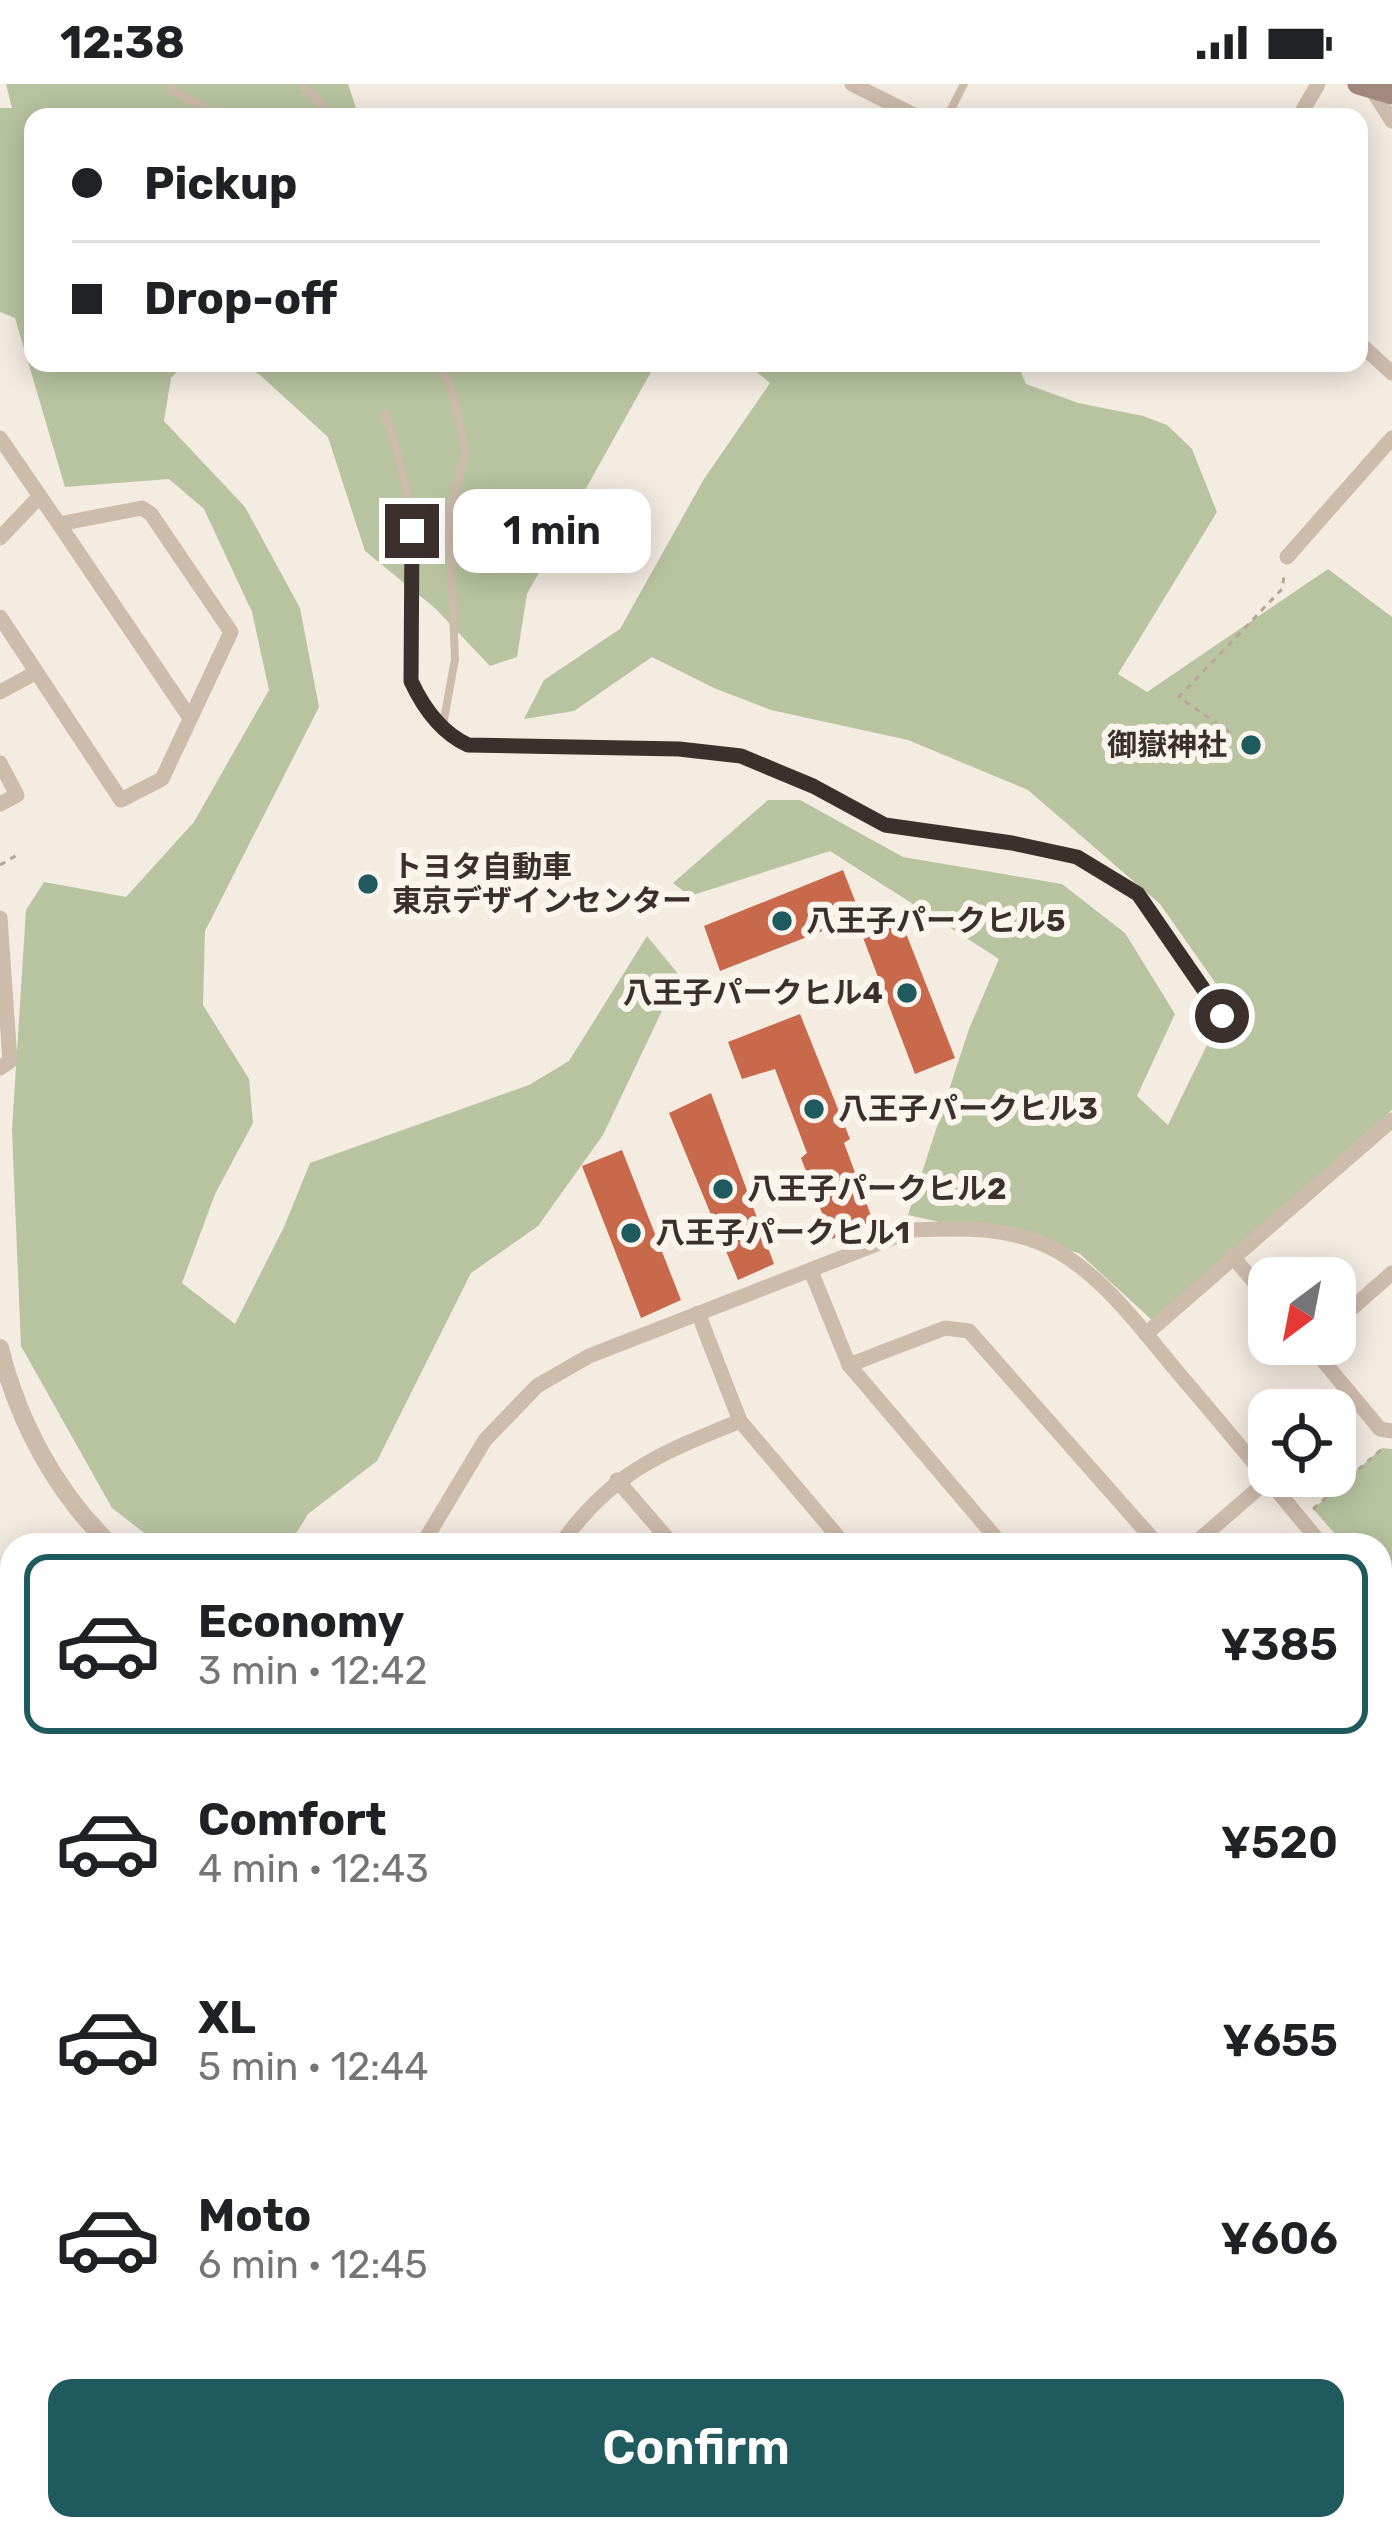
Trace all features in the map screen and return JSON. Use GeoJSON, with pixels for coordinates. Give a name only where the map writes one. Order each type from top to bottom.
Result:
{"type":"FeatureCollection","features":[{"type":"Feature","properties":{"kind":"street"},"geometry":{"type":"LineString","coordinates":[[852,84],[900,108]]}},
{"type":"Feature","properties":{"kind":"street"},"geometry":{"type":"LineString","coordinates":[[1374,88],[1392,121]]}},
{"type":"Feature","properties":{"kind":"street"},"geometry":{"type":"LineString","coordinates":[[1368,352],[1392,373]]}},
{"type":"Feature","properties":{"kind":"street"},"geometry":{"type":"LineString","coordinates":[[0,438],[190,718]]}},
{"type":"Feature","properties":{"kind":"street"},"geometry":{"type":"LineString","coordinates":[[1287,557],[1392,438]]}},
{"type":"Feature","properties":{"kind":"street"},"geometry":{"type":"LineString","coordinates":[[0,538],[38,497]]}},
{"type":"Feature","properties":{"kind":"street"},"geometry":{"type":"LineString","coordinates":[[0,617],[121,800],[162,779],[231,632],[151,514],[142,508],[59,524]]}},
{"type":"Feature","properties":{"kind":"street"},"geometry":{"type":"LineString","coordinates":[[0,692],[35,673]]}},
{"type":"Feature","properties":{"kind":"street"},"geometry":{"type":"LineString","coordinates":[[0,763],[17,796],[0,804]]}},
{"type":"Feature","properties":{"kind":"street"},"geometry":{"type":"LineString","coordinates":[[0,918],[10,1061],[0,1068]]}},
{"type":"Feature","properties":{"kind":"street"},"geometry":{"type":"LineString","coordinates":[[1145,1334],[1392,1120]]}},
{"type":"Feature","properties":{"kind":"street"},"geometry":{"type":"LineString","coordinates":[[429,1533],[485,1439],[537,1386],[589,1356],[913,1230],[1006,1231],[1057,1251],[1098,1283],[1248,1456]]}},
{"type":"Feature","properties":{"kind":"street"},"geometry":{"type":"LineString","coordinates":[[1232,1256],[1248,1275]]}},
{"type":"Feature","properties":{"kind":"street"},"geometry":{"type":"LineString","coordinates":[[811,1271],[849,1365],[992,1533]]}},
{"type":"Feature","properties":{"kind":"street"},"geometry":{"type":"LineString","coordinates":[[1356,1305],[1392,1273]]}},
{"type":"Feature","properties":{"kind":"street"},"geometry":{"type":"LineString","coordinates":[[698,1312],[740,1421],[835,1533]]}},
{"type":"Feature","properties":{"kind":"street"},"geometry":{"type":"LineString","coordinates":[[849,1365],[945,1328],[969,1331],[1147,1533]]}},
{"type":"Feature","properties":{"kind":"street"},"geometry":{"type":"LineString","coordinates":[[0,1348],[20,1409],[46,1462],[102,1533]]}},
{"type":"Feature","properties":{"kind":"street"},"geometry":{"type":"LineString","coordinates":[[1327,1365],[1380,1429],[1392,1431]]}},
{"type":"Feature","properties":{"kind":"street"},"geometry":{"type":"LineString","coordinates":[[568,1533],[584,1510],[617,1480],[669,1450],[740,1421]]}},
{"type":"Feature","properties":{"kind":"street"},"geometry":{"type":"LineString","coordinates":[[617,1480],[663,1533]]}},
{"type":"Feature","properties":{"kind":"street"},"geometry":{"type":"LineString","coordinates":[[1207,1533],[1248,1497]]}},
{"type":"Feature","properties":{"kind":"street"},"geometry":{"type":"LineString","coordinates":[[1282,1497],[1312,1533]]}},
{"type":"Feature","properties":{"kind":"lane"},"geometry":{"type":"LineString","coordinates":[[170,84],[173,92],[206,108]]}},
{"type":"Feature","properties":{"kind":"lane"},"geometry":{"type":"LineString","coordinates":[[302,84],[324,108]]}},
{"type":"Feature","properties":{"kind":"lane"},"geometry":{"type":"LineString","coordinates":[[442,372],[450,385],[466,451],[449,514],[455,659],[443,725]]}},
{"type":"Feature","properties":{"kind":"lane"},"geometry":{"type":"LineString","coordinates":[[385,413],[410,501],[411,681],[421,704],[453,738],[468,745],[679,749],[741,756],[813,786],[885,825],[1077,857],[1138,894],[1222,1016]]}},
{"type":"Feature","properties":{"kind":"path"},"geometry":{"type":"LineString","coordinates":[[1229,732],[1179,697],[1282,590],[1287,557]]}},
{"type":"Feature","properties":{"kind":"path"},"geometry":{"type":"LineString","coordinates":[[0,866],[16,855]]}},
{"type":"Feature","properties":{"kind":"path"},"geometry":{"type":"LineString","coordinates":[[1285,1533],[1382,1448],[1392,1449]]}},
{"type":"Feature","properties":{"kind":"green space"},"geometry":{"type":"Polygon","coordinates":[[[6,84],[348,84],[356,108],[24,108],[24,348],[15,318],[0,312],[0,108],[12,108],[6,84]]]}},
{"type":"Feature","properties":{"kind":"green space"},"geometry":{"type":"Polygon","coordinates":[[[31,372],[177,372],[171,378],[164,421],[245,507],[300,608],[319,707],[205,931],[203,1005],[249,1079],[253,1123],[215,1194],[182,1283],[235,1324],[310,1163],[529,1085],[569,1061],[647,936],[679,975],[603,1135],[538,1226],[471,1273],[377,1461],[308,1514],[296,1533],[144,1533],[112,1508],[21,1346],[12,1130],[26,910],[44,882],[126,897],[194,822],[269,690],[252,612],[204,509],[169,479],[65,487],[31,372]]]}},
{"type":"Feature","properties":{"kind":"green space"},"geometry":{"type":"Polygon","coordinates":[[[255,372],[651,372],[527,594],[517,657],[490,666],[436,609],[365,551],[328,437],[255,372]]]}},
{"type":"Feature","properties":{"kind":"green space"},"geometry":{"type":"Polygon","coordinates":[[[757,372],[1021,372],[1026,384],[1078,403],[1167,425],[1192,449],[1217,512],[1118,674],[1147,692],[1328,569],[1392,617],[1392,1110],[1153,1321],[1079,1253],[908,1215],[969,1029],[999,959],[830,851],[690,896],[673,883],[768,800],[800,800],[903,857],[1062,884],[1125,933],[1175,1014],[1137,1096],[1168,1125],[1207,1045],[1219,988],[1160,904],[1028,790],[908,740],[771,710],[652,657],[574,711],[524,719],[544,680],[620,629],[704,479],[770,383],[757,372]]]}},
{"type":"Feature","properties":{"kind":"green space"},"geometry":{"type":"Polygon","coordinates":[[[1382,1448],[1392,1449],[1392,1533],[1334,1533],[1313,1509],[1327,1497],[1356,1497],[1356,1471],[1382,1448]]]}},
{"type":"Feature","properties":{"kind":"building","name":"御嶽神社"},"geometry":{"type":"Polygon","coordinates":[[[1253,733],[1264,743],[1251,758],[1237,747],[1253,733]]]}},
{"type":"Feature","properties":{"kind":"building","name":"八王子パークヒル5"},"geometry":{"type":"Polygon","coordinates":[[[843,870],[861,916],[720,971],[704,926],[843,870]]]}},
{"type":"Feature","properties":{"kind":"building","name":"八王子パークヒル4"},"geometry":{"type":"Polygon","coordinates":[[[898,913],[955,1058],[915,1074],[859,927],[898,913]]]}},
{"type":"Feature","properties":{"kind":"building","name":"八王子パークヒル3"},"geometry":{"type":"Polygon","coordinates":[[[800,1014],[850,1139],[844,1143],[873,1221],[832,1239],[801,1158],[807,1153],[775,1069],[742,1079],[728,1042],[800,1014]]]}},
{"type":"Feature","properties":{"kind":"building","name":"八王子パークヒル2"},"geometry":{"type":"Polygon","coordinates":[[[711,1093],[774,1264],[738,1280],[669,1113],[711,1093]]]}},
{"type":"Feature","properties":{"kind":"building","name":"八王子パークヒル1"},"geometry":{"type":"Polygon","coordinates":[[[622,1150],[681,1300],[641,1318],[582,1166],[622,1150]]]}},
{"type":"Feature","properties":{"kind":"place","name":"御嶽神社"},"geometry":{"type":"Point","coordinates":[1251,745]}},
{"type":"Feature","properties":{"kind":"place","name":"トヨタ自動車 東京デザインセンター"},"geometry":{"type":"Point","coordinates":[368,884]}},
{"type":"Feature","properties":{"kind":"place","name":"八王子パークヒル5"},"geometry":{"type":"Point","coordinates":[782,921]}},
{"type":"Feature","properties":{"kind":"place","name":"八王子パークヒル4"},"geometry":{"type":"Point","coordinates":[907,993]}},
{"type":"Feature","properties":{"kind":"place","name":"八王子パークヒル3"},"geometry":{"type":"Point","coordinates":[814,1109]}},
{"type":"Feature","properties":{"kind":"place","name":"八王子パークヒル2"},"geometry":{"type":"Point","coordinates":[723,1189]}},
{"type":"Feature","properties":{"kind":"place","name":"八王子パークヒル1"},"geometry":{"type":"Point","coordinates":[631,1233]}},
{"type":"Feature","properties":{"kind":"route"},"geometry":{"type":"LineString","coordinates":[[412,531],[411,681],[421,704],[453,738],[468,745],[679,749],[741,756],[813,786],[885,825],[1077,857],[1138,894],[1222,1016]]}}]}
